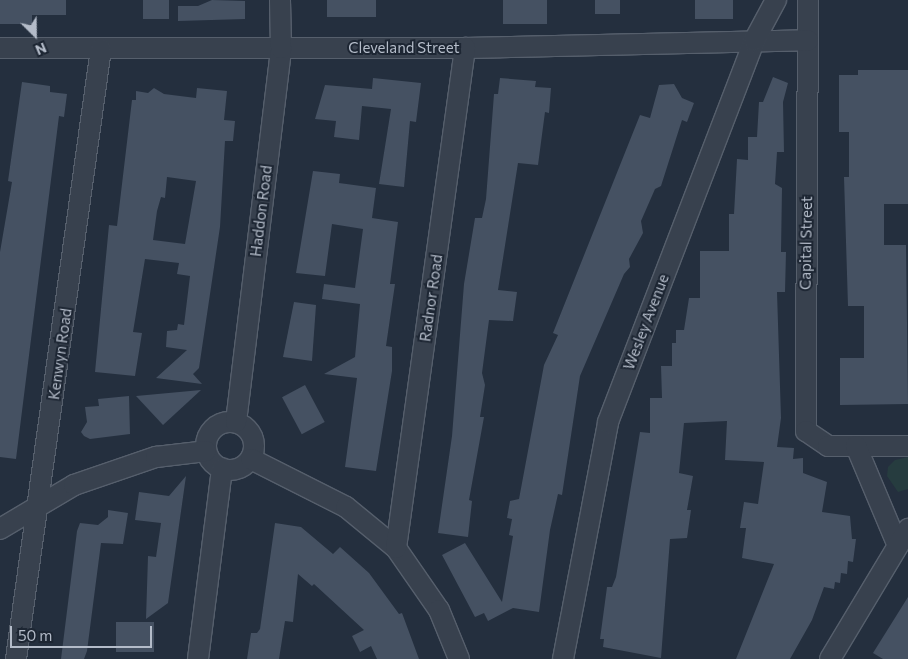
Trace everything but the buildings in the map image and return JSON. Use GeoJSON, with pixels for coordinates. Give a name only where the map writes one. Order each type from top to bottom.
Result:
{"type":"FeatureCollection","features":[{"type":"Feature","properties":{"kind":"street","name":"Haddon Road"},"geometry":{"type":"LineString","coordinates":[[236,422],[281,48],[280,0]]}},
{"type":"Feature","properties":{"kind":"street","name":"Wesley Avenue"},"geometry":{"type":"LineString","coordinates":[[563,659],[608,422],[754,41],[776,0]]}},
{"type":"Feature","properties":{"kind":"street","name":"Capital Street"},"geometry":{"type":"LineString","coordinates":[[808,0],[804,420],[806,431],[816,441],[828,446],[908,446]]}},
{"type":"Feature","properties":{"kind":"street","name":"Cleveland Street"},"geometry":{"type":"LineString","coordinates":[[0,48],[465,48],[808,40]]}},
{"type":"Feature","properties":{"kind":"street","name":"Radnor Road"},"geometry":{"type":"LineString","coordinates":[[396,548],[465,48]]}},
{"type":"Feature","properties":{"kind":"street","name":"Kenwyn Road"},"geometry":{"type":"LineString","coordinates":[[16,659],[39,509],[101,49]]}},
{"type":"Feature","properties":{"kind":"street"},"geometry":{"type":"LineString","coordinates":[[236,422],[247,428],[254,440],[251,459],[238,469],[222,469],[212,462],[206,451],[211,431],[222,423],[236,422]]}},
{"type":"Feature","properties":{"kind":"street"},"geometry":{"type":"LineString","coordinates":[[830,659],[903,538],[856,446]]}},
{"type":"Feature","properties":{"kind":"street"},"geometry":{"type":"LineString","coordinates":[[0,529],[39,509],[74,485],[135,463],[206,451]]}},
{"type":"Feature","properties":{"kind":"street"},"geometry":{"type":"LineString","coordinates":[[251,459],[346,507],[396,548],[439,610],[459,659]]}},
{"type":"Feature","properties":{"kind":"street"},"geometry":{"type":"LineString","coordinates":[[198,659],[222,469]]}},
{"type":"Feature","properties":{"kind":"green space"},"geometry":{"type":"Polygon","coordinates":[[[908,457],[908,489],[898,492],[887,476],[888,467],[895,460],[908,457]]]}}]}
